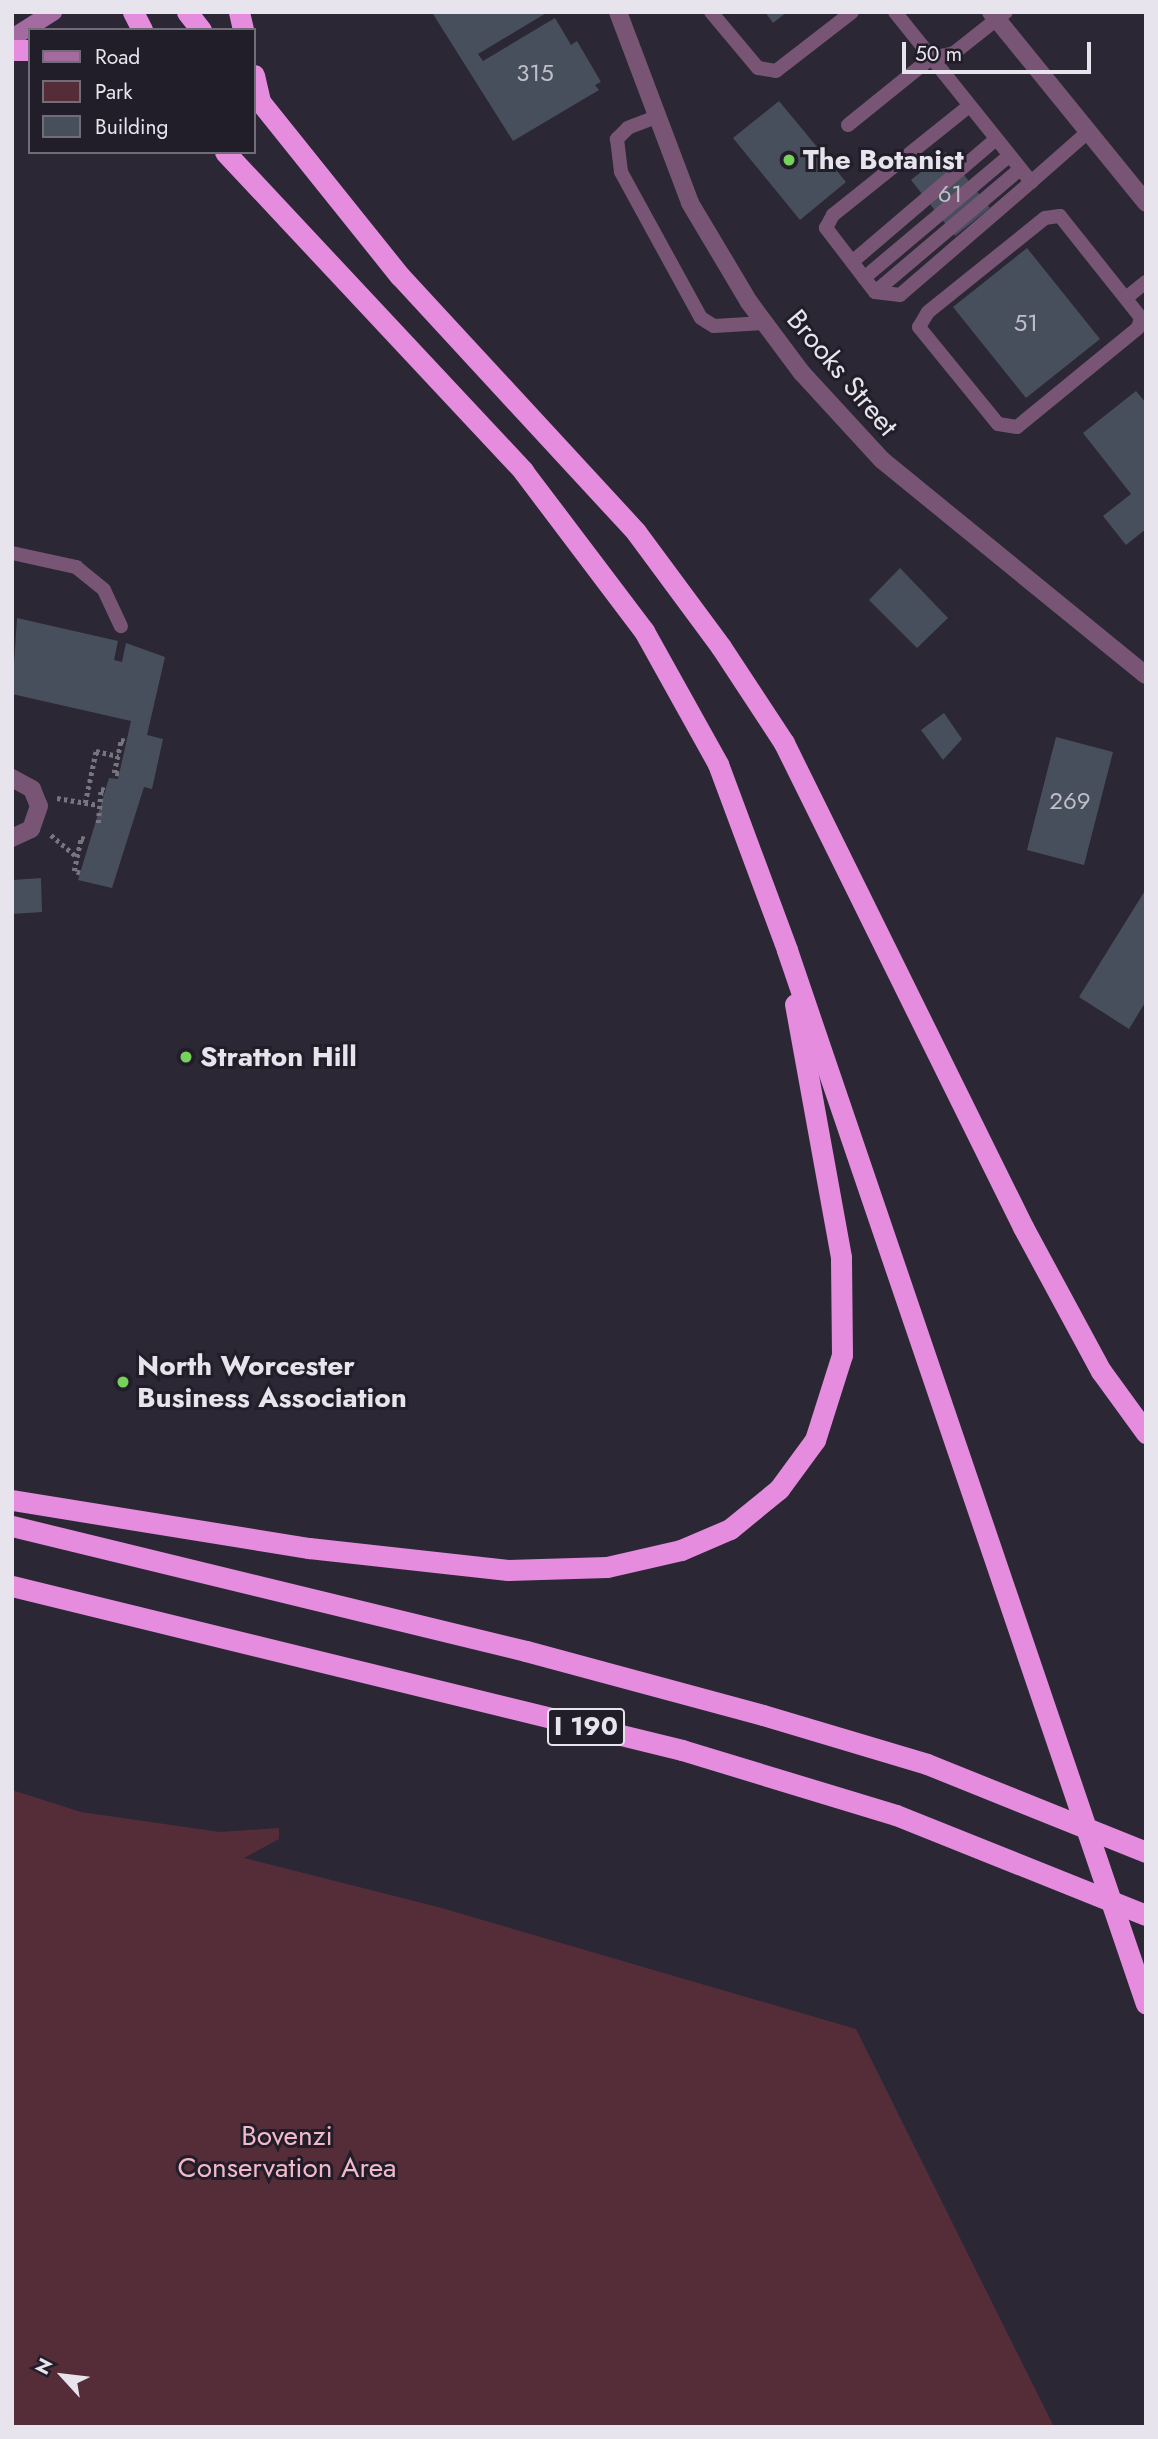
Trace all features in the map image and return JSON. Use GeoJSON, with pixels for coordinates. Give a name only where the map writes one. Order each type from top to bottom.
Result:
{"type":"FeatureCollection","features":[{"type":"Feature","properties":{"kind":"highway"},"geometry":{"type":"LineString","coordinates":[[133,12],[141,28]]}},
{"type":"Feature","properties":{"kind":"highway"},"geometry":{"type":"LineString","coordinates":[[187,12],[199,28]]}},
{"type":"Feature","properties":{"kind":"highway"},"geometry":{"type":"LineString","coordinates":[[257,98],[400,276],[636,532],[721,647],[784,743],[1023,1227],[1101,1371],[1146,1433]]}},
{"type":"Feature","properties":{"kind":"highway"},"geometry":{"type":"LineString","coordinates":[[227,154],[523,471],[645,631],[719,764],[787,950],[1134,1979],[1146,2004]]}},
{"type":"Feature","properties":{"kind":"highway"},"geometry":{"type":"LineString","coordinates":[[12,1500],[309,1548],[508,1570],[607,1567],[681,1550],[730,1530],[779,1489],[815,1440],[842,1355],[841,1257],[787,950]]}},
{"type":"Feature","properties":{"kind":"highway","name":"I 190"},"geometry":{"type":"LineString","coordinates":[[12,1526],[526,1651],[763,1715],[927,1764],[1146,1852]]}},
{"type":"Feature","properties":{"kind":"highway","name":"I 190"},"geometry":{"type":"LineString","coordinates":[[12,1586],[682,1750],[896,1815],[1146,1915]]}},
{"type":"Feature","properties":{"kind":"main road"},"geometry":{"type":"LineString","coordinates":[[12,38],[52,12]]}},
{"type":"Feature","properties":{"kind":"street","name":"Brooks Street"},"geometry":{"type":"LineString","coordinates":[[618,12],[690,203],[764,323],[882,460],[1146,675]]}},
{"type":"Feature","properties":{"kind":"street"},"geometry":{"type":"LineString","coordinates":[[998,15],[1146,203]]}},
{"type":"Feature","properties":{"kind":"street"},"geometry":{"type":"LineString","coordinates":[[12,778],[28,784],[38,800],[36,821],[12,838]]}},
{"type":"Feature","properties":{"kind":"lane"},"geometry":{"type":"LineString","coordinates":[[711,12],[758,68],[775,71],[852,12]]}},
{"type":"Feature","properties":{"kind":"lane"},"geometry":{"type":"LineString","coordinates":[[895,12],[1031,182]]}},
{"type":"Feature","properties":{"kind":"lane"},"geometry":{"type":"LineString","coordinates":[[848,125],[931,58],[954,53],[998,15]]}},
{"type":"Feature","properties":{"kind":"lane"},"geometry":{"type":"LineString","coordinates":[[969,106],[833,215],[825,228],[875,292],[900,295],[1088,132]]}},
{"type":"Feature","properties":{"kind":"lane"},"geometry":{"type":"LineString","coordinates":[[656,117],[628,128],[617,139],[621,172],[701,318],[714,326],[764,323]]}},
{"type":"Feature","properties":{"kind":"lane"},"geometry":{"type":"LineString","coordinates":[[852,262],[996,139]]}},
{"type":"Feature","properties":{"kind":"lane"},"geometry":{"type":"LineString","coordinates":[[864,278],[1009,156]]}},
{"type":"Feature","properties":{"kind":"lane"},"geometry":{"type":"LineString","coordinates":[[875,292],[1020,169]]}},
{"type":"Feature","properties":{"kind":"lane"},"geometry":{"type":"LineString","coordinates":[[1060,216],[1126,298],[1141,318],[1138,328],[1017,427],[998,424],[919,327],[928,312],[1045,218],[1060,216]]}},
{"type":"Feature","properties":{"kind":"lane"},"geometry":{"type":"LineString","coordinates":[[1126,298],[1146,282]]}},
{"type":"Feature","properties":{"kind":"lane"},"geometry":{"type":"LineString","coordinates":[[12,553],[76,568],[104,590],[121,626]]}},
{"type":"Feature","properties":{"kind":"path"},"geometry":{"type":"LineString","coordinates":[[119,774],[114,773],[121,740],[127,741]]}},
{"type":"Feature","properties":{"kind":"path"},"geometry":{"type":"LineString","coordinates":[[85,803],[96,751],[118,756]]}},
{"type":"Feature","properties":{"kind":"path"},"geometry":{"type":"LineString","coordinates":[[98,823],[98,805],[106,790]]}},
{"type":"Feature","properties":{"kind":"path"},"geometry":{"type":"LineString","coordinates":[[38,800],[98,805]]}},
{"type":"Feature","properties":{"kind":"path"},"geometry":{"type":"LineString","coordinates":[[36,821],[77,857]]}},
{"type":"Feature","properties":{"kind":"path"},"geometry":{"type":"LineString","coordinates":[[80,873],[74,871],[81,838],[87,839]]}},
{"type":"Feature","properties":{"kind":"green space","name":"Bovenzi Conservation Area"},"geometry":{"type":"Polygon","coordinates":[[[12,1790],[81,1812],[220,1832],[279,1828],[279,1839],[244,1858],[438,1907],[856,2029],[1054,2427],[12,2427],[12,1790]]]}},
{"type":"Feature","properties":{"kind":"building"},"geometry":{"type":"Polygon","coordinates":[[[548,12],[478,54],[483,61],[555,18],[571,45],[577,41],[601,82],[595,85],[599,90],[513,141],[433,14],[548,12]]]}},
{"type":"Feature","properties":{"kind":"building"},"geometry":{"type":"Polygon","coordinates":[[[765,12],[787,12],[773,23],[765,12]]]}},
{"type":"Feature","properties":{"kind":"building","name":"The Botanist"},"geometry":{"type":"Polygon","coordinates":[[[779,101],[846,182],[800,220],[733,138],[779,101]]]}},
{"type":"Feature","properties":{"kind":"building"},"geometry":{"type":"Polygon","coordinates":[[[946,152],[990,208],[955,236],[911,180],[946,152]]]}},
{"type":"Feature","properties":{"kind":"building"},"geometry":{"type":"Polygon","coordinates":[[[1027,248],[1100,339],[1026,398],[953,307],[1027,248]]]}},
{"type":"Feature","properties":{"kind":"building"},"geometry":{"type":"Polygon","coordinates":[[[1136,391],[1146,403],[1146,529],[1126,545],[1103,516],[1131,494],[1083,433],[1136,391]]]}},
{"type":"Feature","properties":{"kind":"building"},"geometry":{"type":"Polygon","coordinates":[[[900,568],[948,618],[917,648],[869,600],[900,568]]]}},
{"type":"Feature","properties":{"kind":"building"},"geometry":{"type":"Polygon","coordinates":[[[17,618],[118,641],[114,660],[122,662],[126,643],[165,657],[147,735],[163,739],[152,789],[144,787],[112,888],[78,880],[109,778],[118,779],[131,721],[12,694],[17,618]]]}},
{"type":"Feature","properties":{"kind":"building"},"geometry":{"type":"Polygon","coordinates":[[[944,713],[962,739],[943,760],[921,730],[944,713]]]}},
{"type":"Feature","properties":{"kind":"building"},"geometry":{"type":"Polygon","coordinates":[[[1056,737],[1113,752],[1084,865],[1027,850],[1056,737]]]}},
{"type":"Feature","properties":{"kind":"building"},"geometry":{"type":"Polygon","coordinates":[[[41,878],[42,912],[12,914],[12,880],[41,878]]]}},
{"type":"Feature","properties":{"kind":"building"},"geometry":{"type":"Polygon","coordinates":[[[1146,889],[1146,1001],[1129,1029],[1079,997],[1146,889]]]}},
{"type":"Feature","properties":{"kind":"place","name":"The Botanist"},"geometry":{"type":"Point","coordinates":[789,160]}},
{"type":"Feature","properties":{"kind":"place","name":"Stratton Hill"},"geometry":{"type":"Point","coordinates":[186,1057]}},
{"type":"Feature","properties":{"kind":"place","name":"North Worcester Business Association"},"geometry":{"type":"Point","coordinates":[123,1382]}}]}
